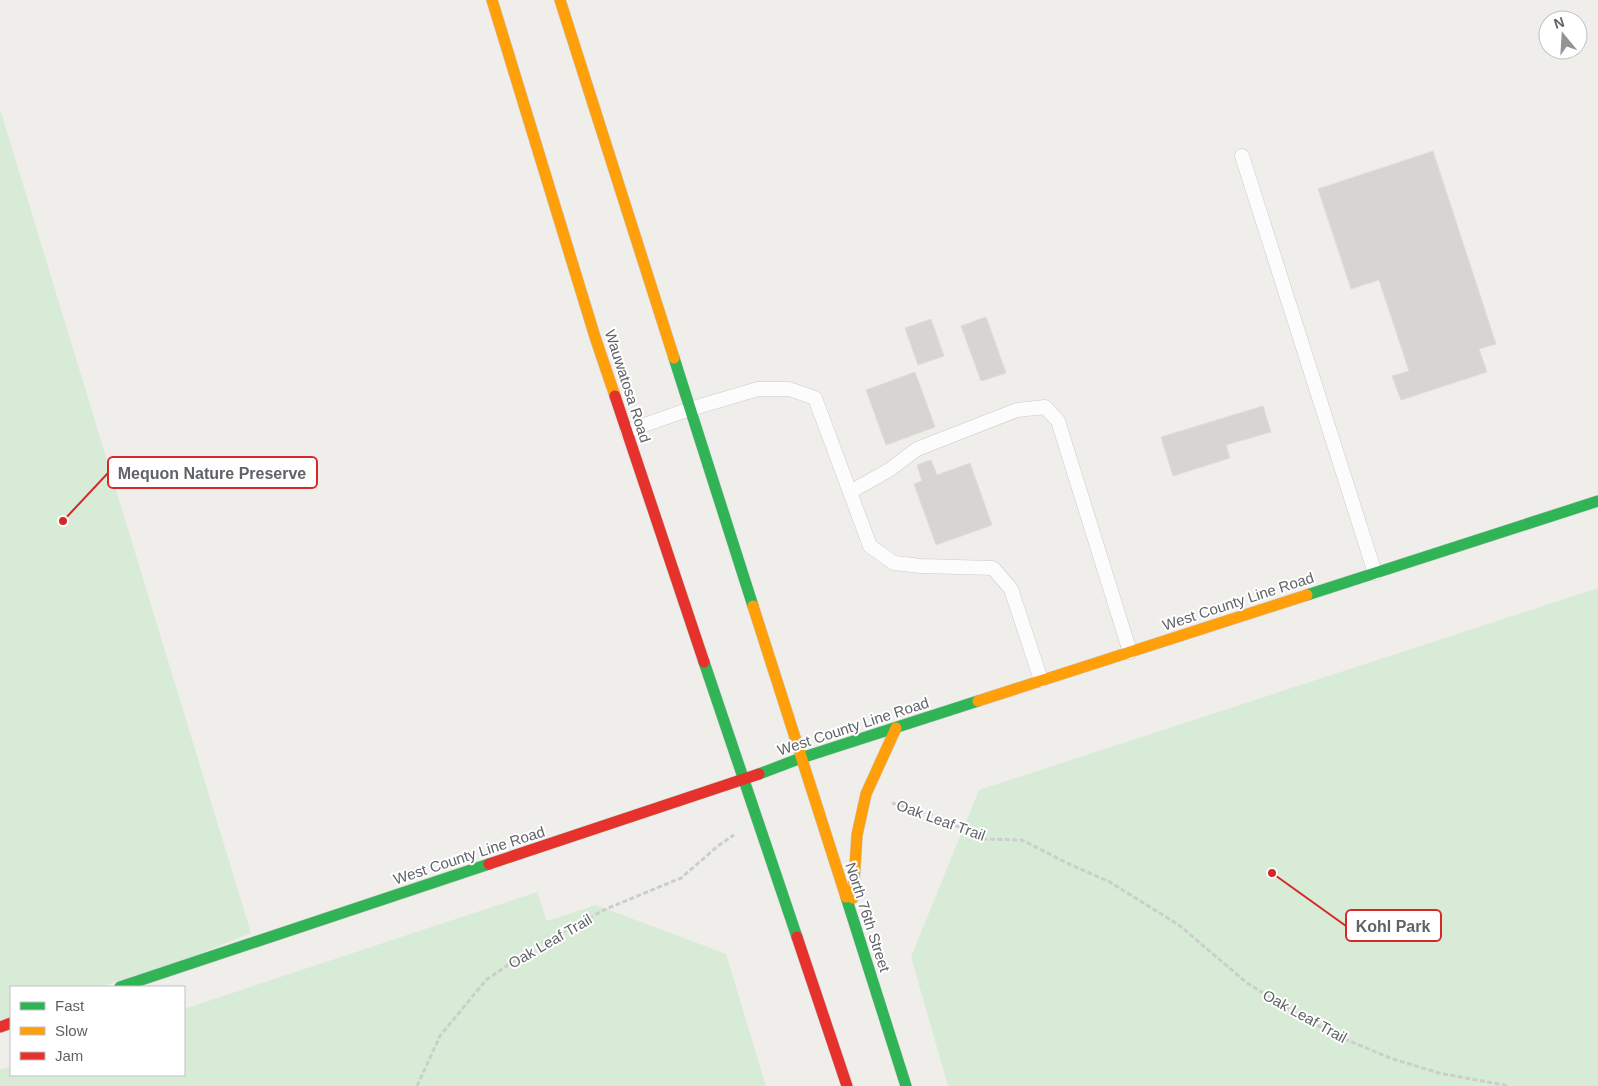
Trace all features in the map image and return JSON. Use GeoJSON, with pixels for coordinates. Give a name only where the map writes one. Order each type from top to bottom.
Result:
{"type":"FeatureCollection","features":[{"type":"Feature","properties":{"kind":"main road","name":"Wauwatosa Road"},"geometry":{"type":"LineString","coordinates":[[492,0],[595,336],[744,779]]}},
{"type":"Feature","properties":{"kind":"main road"},"geometry":{"type":"LineString","coordinates":[[560,0],[801,758]]}},
{"type":"Feature","properties":{"kind":"main road","name":"West County Line Road"},"geometry":{"type":"LineString","coordinates":[[123,986],[744,779],[801,758],[1598,501]]}},
{"type":"Feature","properties":{"kind":"main road"},"geometry":{"type":"LineString","coordinates":[[852,914],[856,835],[866,794],[896,728]]}},
{"type":"Feature","properties":{"kind":"main road","name":"North 76th Street"},"geometry":{"type":"LineString","coordinates":[[801,758],[906,1086]]}},
{"type":"Feature","properties":{"kind":"main road"},"geometry":{"type":"LineString","coordinates":[[744,779],[847,1086]]}},
{"type":"Feature","properties":{"kind":"lane"},"geometry":{"type":"LineString","coordinates":[[1242,156],[1376,573]]}},
{"type":"Feature","properties":{"kind":"lane"},"geometry":{"type":"LineString","coordinates":[[627,431],[690,409],[758,389],[789,389],[815,398],[870,546],[894,563],[921,566],[993,568],[1011,589],[1041,680]]}},
{"type":"Feature","properties":{"kind":"lane"},"geometry":{"type":"LineString","coordinates":[[850,492],[889,470],[918,449],[1017,410],[1045,407],[1058,421],[1130,652]]}},
{"type":"Feature","properties":{"kind":"path","name":"Oak Leaf Trail"},"geometry":{"type":"LineString","coordinates":[[866,794],[936,816],[984,839],[1022,840],[1108,881],[1179,925],[1247,982],[1290,1010],[1333,1034],[1390,1058],[1439,1073],[1509,1086]]}},
{"type":"Feature","properties":{"kind":"path","name":"Oak Leaf Trail"},"geometry":{"type":"LineString","coordinates":[[417,1086],[440,1036],[486,980],[536,946],[606,909],[681,878],[718,846],[757,819]]}},
{"type":"Feature","properties":{"kind":"green space"},"geometry":{"type":"Polygon","coordinates":[[[0,109],[251,933],[192,957],[103,986],[10,986],[10,1017],[0,1020],[0,109]]]}},
{"type":"Feature","properties":{"kind":"green space"},"geometry":{"type":"Polygon","coordinates":[[[1598,588],[1598,1086],[948,1086],[911,957],[979,790],[1598,588]]]}},
{"type":"Feature","properties":{"kind":"green space"},"geometry":{"type":"Polygon","coordinates":[[[537,892],[547,921],[596,905],[726,954],[766,1086],[0,1086],[0,1070],[10,1066],[10,1076],[185,1076],[185,1009],[537,892]]]}},
{"type":"Feature","properties":{"kind":"building"},"geometry":{"type":"Polygon","coordinates":[[[1433,151],[1496,344],[1479,349],[1487,372],[1401,400],[1392,376],[1409,371],[1379,280],[1351,289],[1318,189],[1433,151]]]}},
{"type":"Feature","properties":{"kind":"building"},"geometry":{"type":"Polygon","coordinates":[[[986,317],[1006,373],[981,381],[961,326],[986,317]]]}},
{"type":"Feature","properties":{"kind":"building"},"geometry":{"type":"Polygon","coordinates":[[[931,319],[944,356],[918,365],[905,328],[931,319]]]}},
{"type":"Feature","properties":{"kind":"building"},"geometry":{"type":"Polygon","coordinates":[[[915,372],[935,427],[886,445],[866,390],[915,372]]]}},
{"type":"Feature","properties":{"kind":"building"},"geometry":{"type":"Polygon","coordinates":[[[1263,406],[1271,432],[1226,445],[1230,458],[1173,476],[1161,437],[1263,406]]]}},
{"type":"Feature","properties":{"kind":"building"},"geometry":{"type":"Polygon","coordinates":[[[931,460],[937,475],[970,463],[992,525],[936,545],[914,484],[922,481],[917,465],[931,460]]]}},
{"type":"Feature","properties":{"kind":"traffic: fast"},"geometry":{"type":"LineString","coordinates":[[674,358],[753,606]]}},
{"type":"Feature","properties":{"kind":"traffic: fast"},"geometry":{"type":"LineString","coordinates":[[1307,595],[1598,501]]}},
{"type":"Feature","properties":{"kind":"traffic: fast"},"geometry":{"type":"LineString","coordinates":[[704,662],[797,937]]}},
{"type":"Feature","properties":{"kind":"traffic: fast"},"geometry":{"type":"LineString","coordinates":[[759,774],[801,758],[978,701]]}},
{"type":"Feature","properties":{"kind":"traffic: fast"},"geometry":{"type":"LineString","coordinates":[[123,986],[489,864]]}},
{"type":"Feature","properties":{"kind":"traffic: fast"},"geometry":{"type":"LineString","coordinates":[[846,897],[906,1086]]}},
{"type":"Feature","properties":{"kind":"traffic: slow"},"geometry":{"type":"LineString","coordinates":[[492,0],[595,337],[615,396]]}},
{"type":"Feature","properties":{"kind":"traffic: slow"},"geometry":{"type":"LineString","coordinates":[[560,0],[674,358]]}},
{"type":"Feature","properties":{"kind":"traffic: slow"},"geometry":{"type":"LineString","coordinates":[[978,701],[1307,595]]}},
{"type":"Feature","properties":{"kind":"traffic: slow"},"geometry":{"type":"LineString","coordinates":[[753,606],[846,897]]}},
{"type":"Feature","properties":{"kind":"traffic: slow"},"geometry":{"type":"LineString","coordinates":[[853,898],[857,835],[866,794],[896,728]]}},
{"type":"Feature","properties":{"kind":"traffic: jam"},"geometry":{"type":"LineString","coordinates":[[615,396],[704,662]]}},
{"type":"Feature","properties":{"kind":"traffic: jam"},"geometry":{"type":"LineString","coordinates":[[489,864],[759,774]]}},
{"type":"Feature","properties":{"kind":"traffic: jam"},"geometry":{"type":"LineString","coordinates":[[797,937],[847,1086]]}},
{"type":"Feature","properties":{"kind":"traffic: jam"},"geometry":{"type":"LineString","coordinates":[[0,1027],[10,1023]]}},
{"type":"Feature","properties":{"kind":"place","name":"Mequon Nature Preserve"},"geometry":{"type":"Point","coordinates":[63,521]}},
{"type":"Feature","properties":{"kind":"place","name":"Kohl Park"},"geometry":{"type":"Point","coordinates":[1272,873]}}]}
